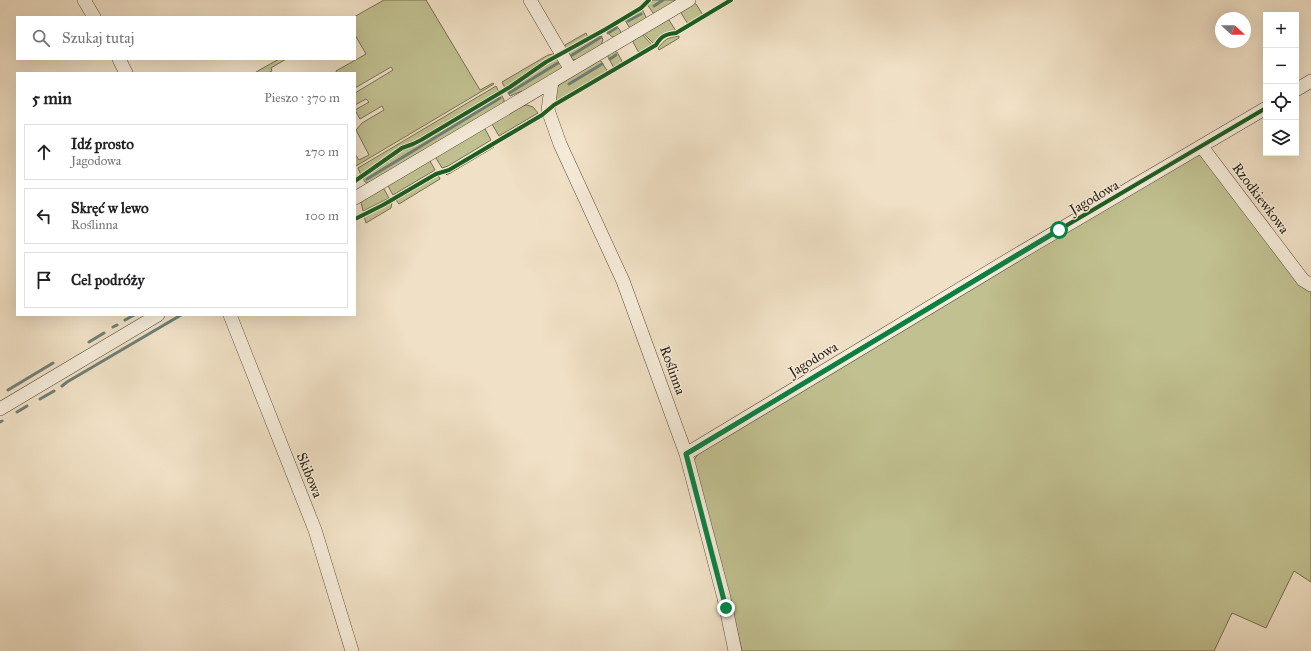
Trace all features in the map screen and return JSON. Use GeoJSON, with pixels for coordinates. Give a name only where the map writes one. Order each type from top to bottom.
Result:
{"type":"FeatureCollection","features":[{"type":"Feature","properties":{"kind":"street"},"geometry":{"type":"LineString","coordinates":[[84,0],[93,16]]}},
{"type":"Feature","properties":{"kind":"street"},"geometry":{"type":"LineString","coordinates":[[530,0],[572,70]]}},
{"type":"Feature","properties":{"kind":"street"},"geometry":{"type":"LineString","coordinates":[[356,197],[689,0]]}},
{"type":"Feature","properties":{"kind":"street"},"geometry":{"type":"LineString","coordinates":[[120,60],[126,72]]}},
{"type":"Feature","properties":{"kind":"street","name":"Roślinna"},"geometry":{"type":"LineString","coordinates":[[552,81],[548,110],[560,144],[623,281],[686,454],[724,598],[735,651]]}},
{"type":"Feature","properties":{"kind":"street"},"geometry":{"type":"LineString","coordinates":[[1299,88],[1311,81]]}},
{"type":"Feature","properties":{"kind":"street"},"geometry":{"type":"LineString","coordinates":[[529,95],[548,110]]}},
{"type":"Feature","properties":{"kind":"street","name":"Jagodowa"},"geometry":{"type":"LineString","coordinates":[[686,454],[1263,110]]}},
{"type":"Feature","properties":{"kind":"street","name":"Rzodkiewkowa"},"geometry":{"type":"LineString","coordinates":[[1202,146],[1302,280],[1311,285]]}},
{"type":"Feature","properties":{"kind":"street"},"geometry":{"type":"LineString","coordinates":[[0,409],[156,316]]}},
{"type":"Feature","properties":{"kind":"street","name":"Skibowa"},"geometry":{"type":"LineString","coordinates":[[230,316],[315,530],[352,651]]}},
{"type":"Feature","properties":{"kind":"shaded area"},"geometry":{"type":"Polygon","coordinates":[[[384,0],[426,0],[480,90],[493,83],[494,84],[356,166],[356,156],[359,160],[369,155],[356,130],[362,123],[384,110],[382,106],[360,119],[356,109],[369,102],[366,99],[356,104],[356,92],[393,70],[391,67],[356,87],[356,72],[336,72],[366,54],[356,37],[356,16],[384,0]]]}},
{"type":"Feature","properties":{"kind":"shaded area"},"geometry":{"type":"Polygon","coordinates":[[[651,0],[675,0],[674,3],[655,14],[647,4],[651,0]]]}},
{"type":"Feature","properties":{"kind":"shaded area"},"geometry":{"type":"Polygon","coordinates":[[[693,3],[696,4],[703,15],[688,24],[681,13],[682,10],[693,3]]]}},
{"type":"Feature","properties":{"kind":"shaded area"},"geometry":{"type":"Polygon","coordinates":[[[642,9],[646,19],[632,28],[629,27],[625,20],[642,9]]]}},
{"type":"Feature","properties":{"kind":"shaded area"},"geometry":{"type":"Polygon","coordinates":[[[666,19],[669,20],[676,31],[663,35],[654,44],[643,33],[666,19]]]}},
{"type":"Feature","properties":{"kind":"shaded area"},"geometry":{"type":"Polygon","coordinates":[[[616,25],[621,32],[620,35],[612,37],[607,31],[616,25]]]}},
{"type":"Feature","properties":{"kind":"shaded area"},"geometry":{"type":"Polygon","coordinates":[[[586,33],[588,37],[563,51],[565,45],[586,33]]]}},
{"type":"Feature","properties":{"kind":"shaded area"},"geometry":{"type":"Polygon","coordinates":[[[642,34],[652,45],[639,53],[633,42],[634,39],[642,34]]]}},
{"type":"Feature","properties":{"kind":"shaded area"},"geometry":{"type":"Polygon","coordinates":[[[597,36],[603,39],[601,46],[577,60],[571,59],[564,54],[597,36]]]}},
{"type":"Feature","properties":{"kind":"shaded area"},"geometry":{"type":"Polygon","coordinates":[[[679,36],[679,38],[659,50],[658,48],[667,39],[679,36]]]}},
{"type":"Feature","properties":{"kind":"shaded area"},"geometry":{"type":"Polygon","coordinates":[[[613,51],[617,52],[623,63],[614,68],[608,57],[608,54],[613,51]]]}},
{"type":"Feature","properties":{"kind":"shaded area"},"geometry":{"type":"Polygon","coordinates":[[[559,53],[537,65],[505,88],[502,82],[548,55],[559,53]]]}},
{"type":"Feature","properties":{"kind":"shaded area"},"geometry":{"type":"Polygon","coordinates":[[[560,55],[561,70],[523,93],[522,91],[510,96],[507,90],[560,55]]]}},
{"type":"Feature","properties":{"kind":"shaded area"},"geometry":{"type":"Polygon","coordinates":[[[277,60],[284,60],[271,68],[272,71],[270,72],[256,72],[277,60]]]}},
{"type":"Feature","properties":{"kind":"shaded area"},"geometry":{"type":"Polygon","coordinates":[[[598,60],[601,61],[608,72],[553,104],[555,91],[559,85],[598,60]]]}},
{"type":"Feature","properties":{"kind":"shaded area"},"geometry":{"type":"Polygon","coordinates":[[[496,86],[499,92],[415,142],[402,146],[361,175],[358,168],[496,86]]]}},
{"type":"Feature","properties":{"kind":"shaded area"},"geometry":{"type":"Polygon","coordinates":[[[501,94],[504,104],[371,183],[365,182],[363,178],[404,149],[416,145],[501,94]]]}},
{"type":"Feature","properties":{"kind":"shaded area"},"geometry":{"type":"Polygon","coordinates":[[[527,105],[533,107],[538,113],[499,136],[492,124],[493,122],[520,106],[527,105]]]}},
{"type":"Feature","properties":{"kind":"shaded area"},"geometry":{"type":"Polygon","coordinates":[[[483,128],[491,140],[448,166],[442,168],[436,158],[437,155],[483,128]]]}},
{"type":"Feature","properties":{"kind":"shaded area"},"geometry":{"type":"Polygon","coordinates":[[[493,146],[494,147],[447,175],[445,173],[450,171],[493,146]]]}},
{"type":"Feature","properties":{"kind":"shaded area"},"geometry":{"type":"Polygon","coordinates":[[[1199,152],[1311,290],[1311,582],[1294,571],[1266,628],[1232,613],[1214,651],[742,651],[692,463],[700,451],[1199,152]]]}},
{"type":"Feature","properties":{"kind":"shaded area"},"geometry":{"type":"Polygon","coordinates":[[[430,161],[435,170],[393,195],[388,186],[389,184],[430,161]]]}},
{"type":"Feature","properties":{"kind":"shaded area"},"geometry":{"type":"Polygon","coordinates":[[[438,175],[440,179],[399,204],[396,200],[438,175]]]}},
{"type":"Feature","properties":{"kind":"shaded area"},"geometry":{"type":"Polygon","coordinates":[[[382,188],[389,198],[363,211],[362,200],[382,188]]]}},
{"type":"Feature","properties":{"kind":"shaded area"},"geometry":{"type":"Polygon","coordinates":[[[392,202],[391,208],[366,223],[364,216],[392,202]]]}},
{"type":"Feature","properties":{"kind":"waterway"},"geometry":{"type":"LineString","coordinates":[[654,6],[663,0]]}},
{"type":"Feature","properties":{"kind":"waterway"},"geometry":{"type":"LineString","coordinates":[[628,21],[641,14]]}},
{"type":"Feature","properties":{"kind":"waterway"},"geometry":{"type":"LineString","coordinates":[[608,33],[616,28]]}},
{"type":"Feature","properties":{"kind":"waterway"},"geometry":{"type":"LineString","coordinates":[[569,57],[601,37]]}},
{"type":"Feature","properties":{"kind":"waterway"},"geometry":{"type":"LineString","coordinates":[[610,59],[616,55]]}},
{"type":"Feature","properties":{"kind":"waterway"},"geometry":{"type":"LineString","coordinates":[[509,93],[558,63]]}},
{"type":"Feature","properties":{"kind":"waterway"},"geometry":{"type":"LineString","coordinates":[[569,84],[602,64]]}},
{"type":"Feature","properties":{"kind":"waterway"},"geometry":{"type":"LineString","coordinates":[[367,179],[500,98]]}},
{"type":"Feature","properties":{"kind":"waterway"},"geometry":{"type":"LineString","coordinates":[[125,320],[132,316]]}},
{"type":"Feature","properties":{"kind":"waterway"},"geometry":{"type":"LineString","coordinates":[[62,386],[179,316]]}},
{"type":"Feature","properties":{"kind":"waterway"},"geometry":{"type":"LineString","coordinates":[[113,327],[117,325]]}},
{"type":"Feature","properties":{"kind":"waterway"},"geometry":{"type":"LineString","coordinates":[[89,342],[104,333]]}},
{"type":"Feature","properties":{"kind":"waterway"},"geometry":{"type":"LineString","coordinates":[[8,390],[53,363]]}},
{"type":"Feature","properties":{"kind":"waterway"},"geometry":{"type":"LineString","coordinates":[[40,399],[54,391]]}},
{"type":"Feature","properties":{"kind":"waterway"},"geometry":{"type":"LineString","coordinates":[[17,412],[27,406]]}},
{"type":"Feature","properties":{"kind":"cycle path"},"geometry":{"type":"LineString","coordinates":[[356,180],[402,148],[421,140],[510,87],[546,62],[641,8],[649,0]]}},
{"type":"Feature","properties":{"kind":"cycle path"},"geometry":{"type":"LineString","coordinates":[[356,218],[383,205],[436,174],[449,170],[542,115],[554,105],[656,45],[664,36],[676,33],[731,0]]}},
{"type":"Feature","properties":{"kind":"cycle path"},"geometry":{"type":"LineString","coordinates":[[686,454],[1018,254],[1263,110]]}},
{"type":"Feature","properties":{"kind":"route"},"geometry":{"type":"LineString","coordinates":[[726,608],[686,454],[1059,230]]}}]}
